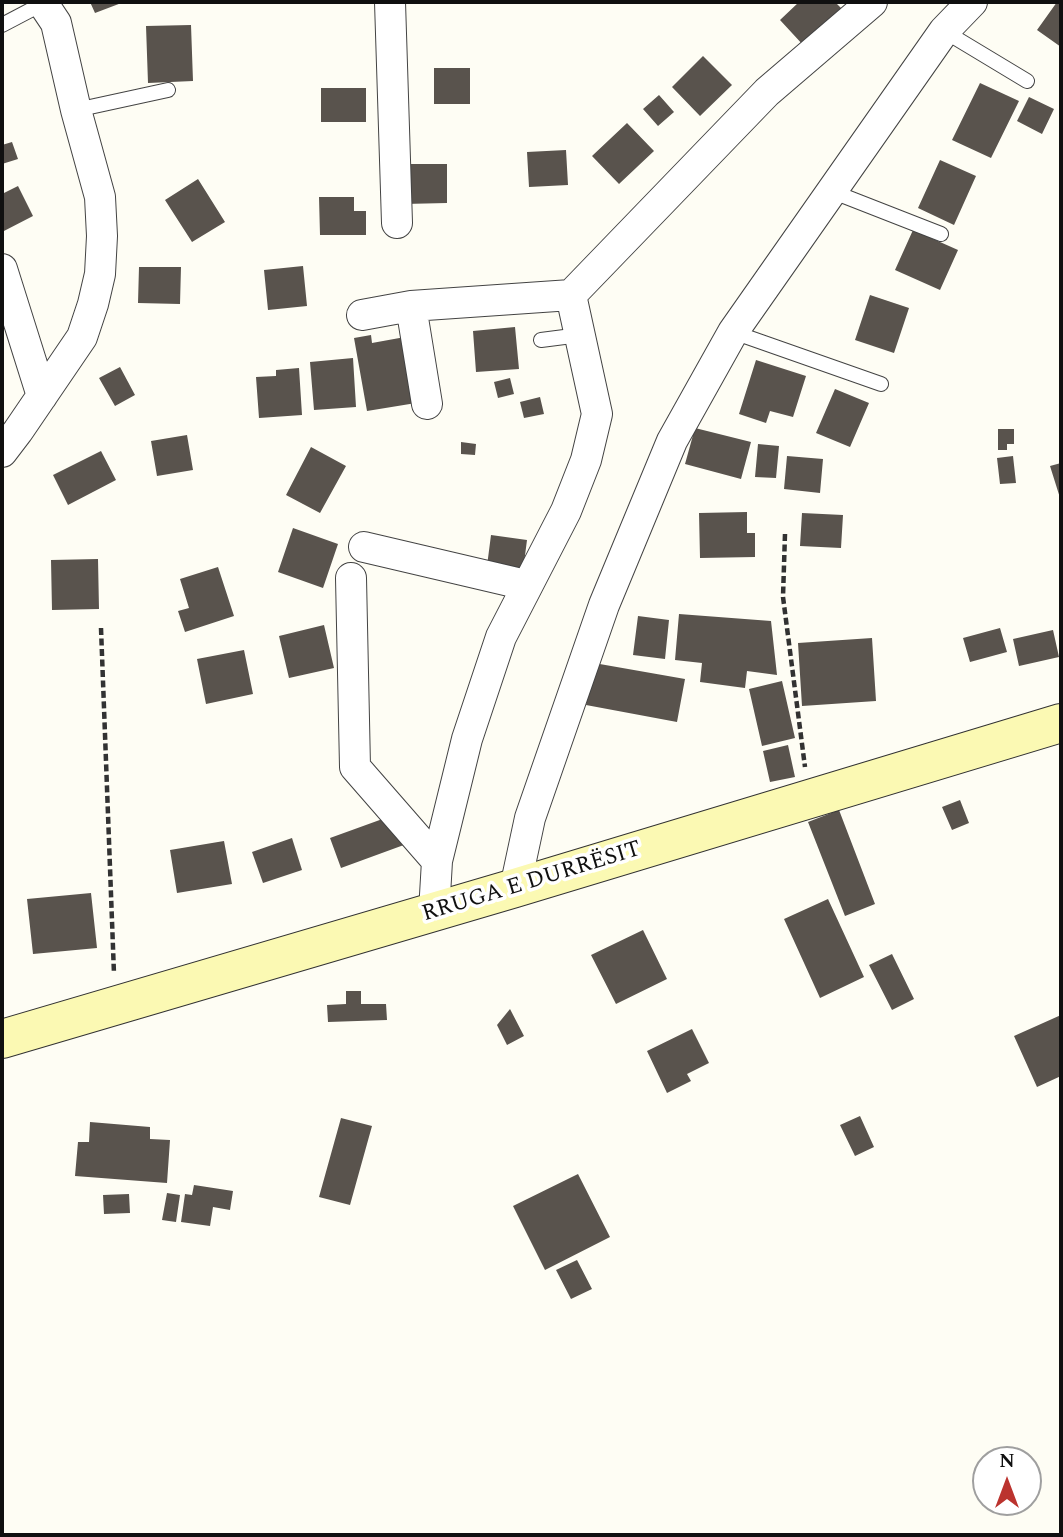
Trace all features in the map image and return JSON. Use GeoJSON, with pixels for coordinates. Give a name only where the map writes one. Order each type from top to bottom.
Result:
{"type":"FeatureCollection","features":[{"type":"Feature","properties":{"kind":"main road","name":"RRUGA E DURRËSIT"},"geometry":{"type":"LineString","coordinates":[[2,1039],[1061,723]]}},
{"type":"Feature","properties":{"kind":"street"},"geometry":{"type":"LineString","coordinates":[[390,2],[397,223]]}},
{"type":"Feature","properties":{"kind":"street"},"geometry":{"type":"LineString","coordinates":[[362,315],[411,306],[571,295],[767,92],[873,2]]}},
{"type":"Feature","properties":{"kind":"street"},"geometry":{"type":"LineString","coordinates":[[515,888],[530,818],[604,605],[672,441],[733,332],[944,32],[972,2]]}},
{"type":"Feature","properties":{"kind":"street"},"geometry":{"type":"LineString","coordinates":[[2,452],[82,337],[100,274],[100,197],[56,23],[42,3]]}},
{"type":"Feature","properties":{"kind":"street"},"geometry":{"type":"LineString","coordinates":[[2,269],[42,396]]}},
{"type":"Feature","properties":{"kind":"street"},"geometry":{"type":"LineString","coordinates":[[434,912],[437,861],[467,739],[501,637],[571,498],[586,460],[597,414],[571,295]]}},
{"type":"Feature","properties":{"kind":"street"},"geometry":{"type":"LineString","coordinates":[[411,306],[427,404]]}},
{"type":"Feature","properties":{"kind":"street"},"geometry":{"type":"LineString","coordinates":[[364,547],[526,585]]}},
{"type":"Feature","properties":{"kind":"street"},"geometry":{"type":"LineString","coordinates":[[351,578],[355,767],[437,861]]}},
{"type":"Feature","properties":{"kind":"lane"},"geometry":{"type":"LineString","coordinates":[[2,25],[42,3]]}},
{"type":"Feature","properties":{"kind":"lane"},"geometry":{"type":"LineString","coordinates":[[944,32],[1027,81]]}},
{"type":"Feature","properties":{"kind":"lane"},"geometry":{"type":"LineString","coordinates":[[76,110],[168,90]]}},
{"type":"Feature","properties":{"kind":"lane"},"geometry":{"type":"LineString","coordinates":[[831,191],[941,234]]}},
{"type":"Feature","properties":{"kind":"lane"},"geometry":{"type":"LineString","coordinates":[[733,332],[881,384]]}},
{"type":"Feature","properties":{"kind":"lane"},"geometry":{"type":"LineString","coordinates":[[541,340],[580,335]]}},
{"type":"Feature","properties":{"kind":"path"},"geometry":{"type":"LineString","coordinates":[[785,534],[783,597],[809,799]]}},
{"type":"Feature","properties":{"kind":"path"},"geometry":{"type":"LineString","coordinates":[[101,628],[116,1006]]}},
{"type":"Feature","properties":{"kind":"building"},"geometry":{"type":"Polygon","coordinates":[[[90,2],[124,2],[95,13],[90,2]]]}},
{"type":"Feature","properties":{"kind":"building"},"geometry":{"type":"Polygon","coordinates":[[[799,2],[835,2],[843,10],[804,46],[780,20],[799,2]]]}},
{"type":"Feature","properties":{"kind":"building"},"geometry":{"type":"Polygon","coordinates":[[[1057,2],[1061,2],[1061,47],[1037,30],[1057,2]]]}},
{"type":"Feature","properties":{"kind":"building"},"geometry":{"type":"Polygon","coordinates":[[[191,25],[193,81],[148,83],[146,26],[191,25]]]}},
{"type":"Feature","properties":{"kind":"building"},"geometry":{"type":"Polygon","coordinates":[[[703,56],[732,85],[700,116],[672,87],[703,56]]]}},
{"type":"Feature","properties":{"kind":"building"},"geometry":{"type":"Polygon","coordinates":[[[434,68],[470,68],[470,104],[434,104],[434,68]]]}},
{"type":"Feature","properties":{"kind":"building"},"geometry":{"type":"Polygon","coordinates":[[[980,83],[1019,101],[991,158],[952,140],[980,83]]]}},
{"type":"Feature","properties":{"kind":"building"},"geometry":{"type":"Polygon","coordinates":[[[321,88],[366,88],[366,122],[321,122],[321,88]]]}},
{"type":"Feature","properties":{"kind":"building"},"geometry":{"type":"Polygon","coordinates":[[[659,95],[674,112],[658,126],[643,109],[659,95]]]}},
{"type":"Feature","properties":{"kind":"building"},"geometry":{"type":"Polygon","coordinates":[[[1029,97],[1054,109],[1042,134],[1017,121],[1029,97]]]}},
{"type":"Feature","properties":{"kind":"building"},"geometry":{"type":"Polygon","coordinates":[[[627,123],[654,151],[619,184],[592,156],[627,123]]]}},
{"type":"Feature","properties":{"kind":"building"},"geometry":{"type":"Polygon","coordinates":[[[12,142],[18,159],[2,164],[2,145],[12,142]]]}},
{"type":"Feature","properties":{"kind":"building"},"geometry":{"type":"Polygon","coordinates":[[[566,150],[568,185],[529,187],[527,152],[566,150]]]}},
{"type":"Feature","properties":{"kind":"building"},"geometry":{"type":"Polygon","coordinates":[[[940,160],[976,176],[954,225],[918,208],[940,160]]]}},
{"type":"Feature","properties":{"kind":"building"},"geometry":{"type":"Polygon","coordinates":[[[403,164],[447,164],[447,203],[404,204],[403,164]]]}},
{"type":"Feature","properties":{"kind":"building"},"geometry":{"type":"Polygon","coordinates":[[[198,179],[225,222],[192,242],[165,200],[198,179]]]}},
{"type":"Feature","properties":{"kind":"building"},"geometry":{"type":"Polygon","coordinates":[[[18,186],[33,216],[2,232],[2,194],[18,186]]]}},
{"type":"Feature","properties":{"kind":"building"},"geometry":{"type":"Polygon","coordinates":[[[319,197],[354,197],[354,211],[366,211],[366,235],[320,235],[319,197]]]}},
{"type":"Feature","properties":{"kind":"building"},"geometry":{"type":"Polygon","coordinates":[[[913,230],[958,250],[940,290],[895,270],[913,230]]]}},
{"type":"Feature","properties":{"kind":"building"},"geometry":{"type":"Polygon","coordinates":[[[303,266],[307,306],[268,310],[264,270],[303,266]]]}},
{"type":"Feature","properties":{"kind":"building"},"geometry":{"type":"Polygon","coordinates":[[[139,267],[181,267],[180,304],[138,303],[139,267]]]}},
{"type":"Feature","properties":{"kind":"building"},"geometry":{"type":"Polygon","coordinates":[[[870,295],[909,308],[894,353],[855,340],[870,295]]]}},
{"type":"Feature","properties":{"kind":"building"},"geometry":{"type":"Polygon","coordinates":[[[515,327],[519,369],[476,372],[473,331],[515,327]]]}},
{"type":"Feature","properties":{"kind":"building"},"geometry":{"type":"Polygon","coordinates":[[[371,335],[372,343],[405,337],[416,403],[367,411],[354,338],[371,335]]]}},
{"type":"Feature","properties":{"kind":"building"},"geometry":{"type":"Polygon","coordinates":[[[353,358],[356,407],[314,410],[310,362],[353,358]]]}},
{"type":"Feature","properties":{"kind":"building"},"geometry":{"type":"Polygon","coordinates":[[[756,360],[806,376],[793,417],[770,411],[766,423],[739,414],[756,360]]]}},
{"type":"Feature","properties":{"kind":"building"},"geometry":{"type":"Polygon","coordinates":[[[120,367],[135,395],[115,406],[99,378],[120,367]]]}},
{"type":"Feature","properties":{"kind":"building"},"geometry":{"type":"Polygon","coordinates":[[[299,368],[302,415],[259,418],[256,377],[276,376],[276,370],[299,368]]]}},
{"type":"Feature","properties":{"kind":"building"},"geometry":{"type":"Polygon","coordinates":[[[510,378],[514,394],[498,398],[494,382],[510,378]]]}},
{"type":"Feature","properties":{"kind":"building"},"geometry":{"type":"Polygon","coordinates":[[[835,389],[869,403],[850,447],[816,433],[835,389]]]}},
{"type":"Feature","properties":{"kind":"building"},"geometry":{"type":"Polygon","coordinates":[[[540,397],[544,414],[524,418],[520,402],[540,397]]]}},
{"type":"Feature","properties":{"kind":"building"},"geometry":{"type":"Polygon","coordinates":[[[695,428],[751,442],[741,479],[685,464],[695,428]]]}},
{"type":"Feature","properties":{"kind":"building"},"geometry":{"type":"Polygon","coordinates":[[[998,429],[1014,429],[1014,444],[1007,444],[1007,450],[998,450],[998,429]]]}},
{"type":"Feature","properties":{"kind":"building"},"geometry":{"type":"Polygon","coordinates":[[[187,435],[193,470],[157,476],[151,441],[187,435]]]}},
{"type":"Feature","properties":{"kind":"building"},"geometry":{"type":"Polygon","coordinates":[[[461,442],[476,444],[475,455],[461,454],[461,442]]]}},
{"type":"Feature","properties":{"kind":"building"},"geometry":{"type":"Polygon","coordinates":[[[758,444],[779,446],[776,478],[755,477],[758,444]]]}},
{"type":"Feature","properties":{"kind":"building"},"geometry":{"type":"Polygon","coordinates":[[[311,447],[346,466],[320,513],[286,495],[311,447]]]}},
{"type":"Feature","properties":{"kind":"building"},"geometry":{"type":"Polygon","coordinates":[[[101,451],[116,480],[68,505],[53,475],[101,451]]]}},
{"type":"Feature","properties":{"kind":"building"},"geometry":{"type":"Polygon","coordinates":[[[787,456],[823,459],[820,493],[784,489],[787,456]]]}},
{"type":"Feature","properties":{"kind":"building"},"geometry":{"type":"Polygon","coordinates":[[[1013,456],[1016,483],[1000,484],[997,458],[1013,456]]]}},
{"type":"Feature","properties":{"kind":"building"},"geometry":{"type":"Polygon","coordinates":[[[1061,463],[1061,501],[1050,466],[1061,463]]]}},
{"type":"Feature","properties":{"kind":"building"},"geometry":{"type":"Polygon","coordinates":[[[747,512],[747,533],[755,533],[755,557],[700,558],[699,513],[747,512]]]}},
{"type":"Feature","properties":{"kind":"building"},"geometry":{"type":"Polygon","coordinates":[[[802,513],[843,515],[841,548],[800,546],[802,513]]]}},
{"type":"Feature","properties":{"kind":"building"},"geometry":{"type":"Polygon","coordinates":[[[293,528],[338,544],[323,588],[278,572],[293,528]]]}},
{"type":"Feature","properties":{"kind":"building"},"geometry":{"type":"Polygon","coordinates":[[[491,535],[527,540],[523,571],[487,566],[491,535]]]}},
{"type":"Feature","properties":{"kind":"building"},"geometry":{"type":"Polygon","coordinates":[[[98,559],[99,609],[52,610],[51,560],[98,559]]]}},
{"type":"Feature","properties":{"kind":"building"},"geometry":{"type":"Polygon","coordinates":[[[218,567],[234,616],[185,632],[178,611],[189,608],[180,579],[218,567]]]}},
{"type":"Feature","properties":{"kind":"building"},"geometry":{"type":"Polygon","coordinates":[[[679,614],[771,621],[777,675],[747,671],[745,688],[700,682],[702,663],[675,660],[679,614]]]}},
{"type":"Feature","properties":{"kind":"building"},"geometry":{"type":"Polygon","coordinates":[[[638,616],[669,620],[665,659],[633,655],[638,616]]]}},
{"type":"Feature","properties":{"kind":"building"},"geometry":{"type":"Polygon","coordinates":[[[324,625],[334,668],[289,678],[279,636],[324,625]]]}},
{"type":"Feature","properties":{"kind":"building"},"geometry":{"type":"Polygon","coordinates":[[[1000,628],[1007,652],[970,662],[963,638],[1000,628]]]}},
{"type":"Feature","properties":{"kind":"building"},"geometry":{"type":"Polygon","coordinates":[[[1053,630],[1059,657],[1019,666],[1013,639],[1053,630]]]}},
{"type":"Feature","properties":{"kind":"building"},"geometry":{"type":"Polygon","coordinates":[[[872,638],[876,701],[802,706],[798,643],[872,638]]]}},
{"type":"Feature","properties":{"kind":"building"},"geometry":{"type":"Polygon","coordinates":[[[244,650],[253,694],[206,704],[197,659],[244,650]]]}},
{"type":"Feature","properties":{"kind":"building"},"geometry":{"type":"Polygon","coordinates":[[[594,663],[685,679],[677,722],[586,705],[594,663]]]}},
{"type":"Feature","properties":{"kind":"building"},"geometry":{"type":"Polygon","coordinates":[[[782,681],[795,738],[762,746],[749,689],[782,681]]]}},
{"type":"Feature","properties":{"kind":"building"},"geometry":{"type":"Polygon","coordinates":[[[788,745],[795,777],[770,782],[763,751],[788,745]]]}},
{"type":"Feature","properties":{"kind":"building"},"geometry":{"type":"Polygon","coordinates":[[[960,800],[969,823],[952,830],[942,807],[960,800]]]}},
{"type":"Feature","properties":{"kind":"building"},"geometry":{"type":"Polygon","coordinates":[[[839,810],[875,904],[845,916],[808,822],[839,810]]]}},
{"type":"Feature","properties":{"kind":"building"},"geometry":{"type":"Polygon","coordinates":[[[388,817],[412,842],[341,868],[330,838],[388,817]]]}},
{"type":"Feature","properties":{"kind":"building"},"geometry":{"type":"Polygon","coordinates":[[[292,838],[302,870],[263,883],[252,852],[292,838]]]}},
{"type":"Feature","properties":{"kind":"building"},"geometry":{"type":"Polygon","coordinates":[[[224,841],[232,884],[177,893],[170,850],[224,841]]]}},
{"type":"Feature","properties":{"kind":"building"},"geometry":{"type":"Polygon","coordinates":[[[91,893],[97,948],[33,954],[27,899],[91,893]]]}},
{"type":"Feature","properties":{"kind":"building"},"geometry":{"type":"Polygon","coordinates":[[[828,899],[864,977],[820,998],[784,919],[828,899]]]}},
{"type":"Feature","properties":{"kind":"building"},"geometry":{"type":"Polygon","coordinates":[[[643,930],[667,979],[616,1004],[591,955],[643,930]]]}},
{"type":"Feature","properties":{"kind":"building"},"geometry":{"type":"Polygon","coordinates":[[[892,954],[914,999],[892,1010],[869,965],[892,954]]]}},
{"type":"Feature","properties":{"kind":"building"},"geometry":{"type":"Polygon","coordinates":[[[346,991],[361,991],[361,1004],[386,1004],[387,1020],[328,1022],[327,1005],[346,1004],[346,991]]]}},
{"type":"Feature","properties":{"kind":"building"},"geometry":{"type":"Polygon","coordinates":[[[510,1009],[524,1036],[507,1045],[497,1025],[510,1009]]]}},
{"type":"Feature","properties":{"kind":"building"},"geometry":{"type":"Polygon","coordinates":[[[1061,1015],[1061,1076],[1037,1087],[1014,1036],[1061,1015]]]}},
{"type":"Feature","properties":{"kind":"building"},"geometry":{"type":"Polygon","coordinates":[[[692,1029],[709,1063],[687,1074],[691,1081],[667,1093],[647,1051],[692,1029]]]}},
{"type":"Feature","properties":{"kind":"building"},"geometry":{"type":"Polygon","coordinates":[[[860,1116],[874,1147],[855,1156],[840,1125],[860,1116]]]}},
{"type":"Feature","properties":{"kind":"building"},"geometry":{"type":"Polygon","coordinates":[[[341,1118],[372,1126],[350,1205],[319,1197],[341,1118]]]}},
{"type":"Feature","properties":{"kind":"building"},"geometry":{"type":"Polygon","coordinates":[[[90,1122],[150,1127],[150,1139],[170,1140],[167,1183],[75,1176],[78,1142],[89,1142],[90,1122]]]}},
{"type":"Feature","properties":{"kind":"building"},"geometry":{"type":"Polygon","coordinates":[[[578,1174],[610,1237],[545,1270],[513,1206],[578,1174]]]}},
{"type":"Feature","properties":{"kind":"building"},"geometry":{"type":"Polygon","coordinates":[[[194,1185],[233,1191],[230,1210],[213,1207],[210,1226],[181,1222],[185,1194],[192,1195],[194,1185]]]}},
{"type":"Feature","properties":{"kind":"building"},"geometry":{"type":"Polygon","coordinates":[[[167,1193],[180,1195],[176,1222],[162,1220],[167,1193]]]}},
{"type":"Feature","properties":{"kind":"building"},"geometry":{"type":"Polygon","coordinates":[[[129,1194],[130,1213],[104,1214],[103,1195],[129,1194]]]}},
{"type":"Feature","properties":{"kind":"building"},"geometry":{"type":"Polygon","coordinates":[[[577,1260],[592,1289],[571,1299],[556,1270],[577,1260]]]}}]}
